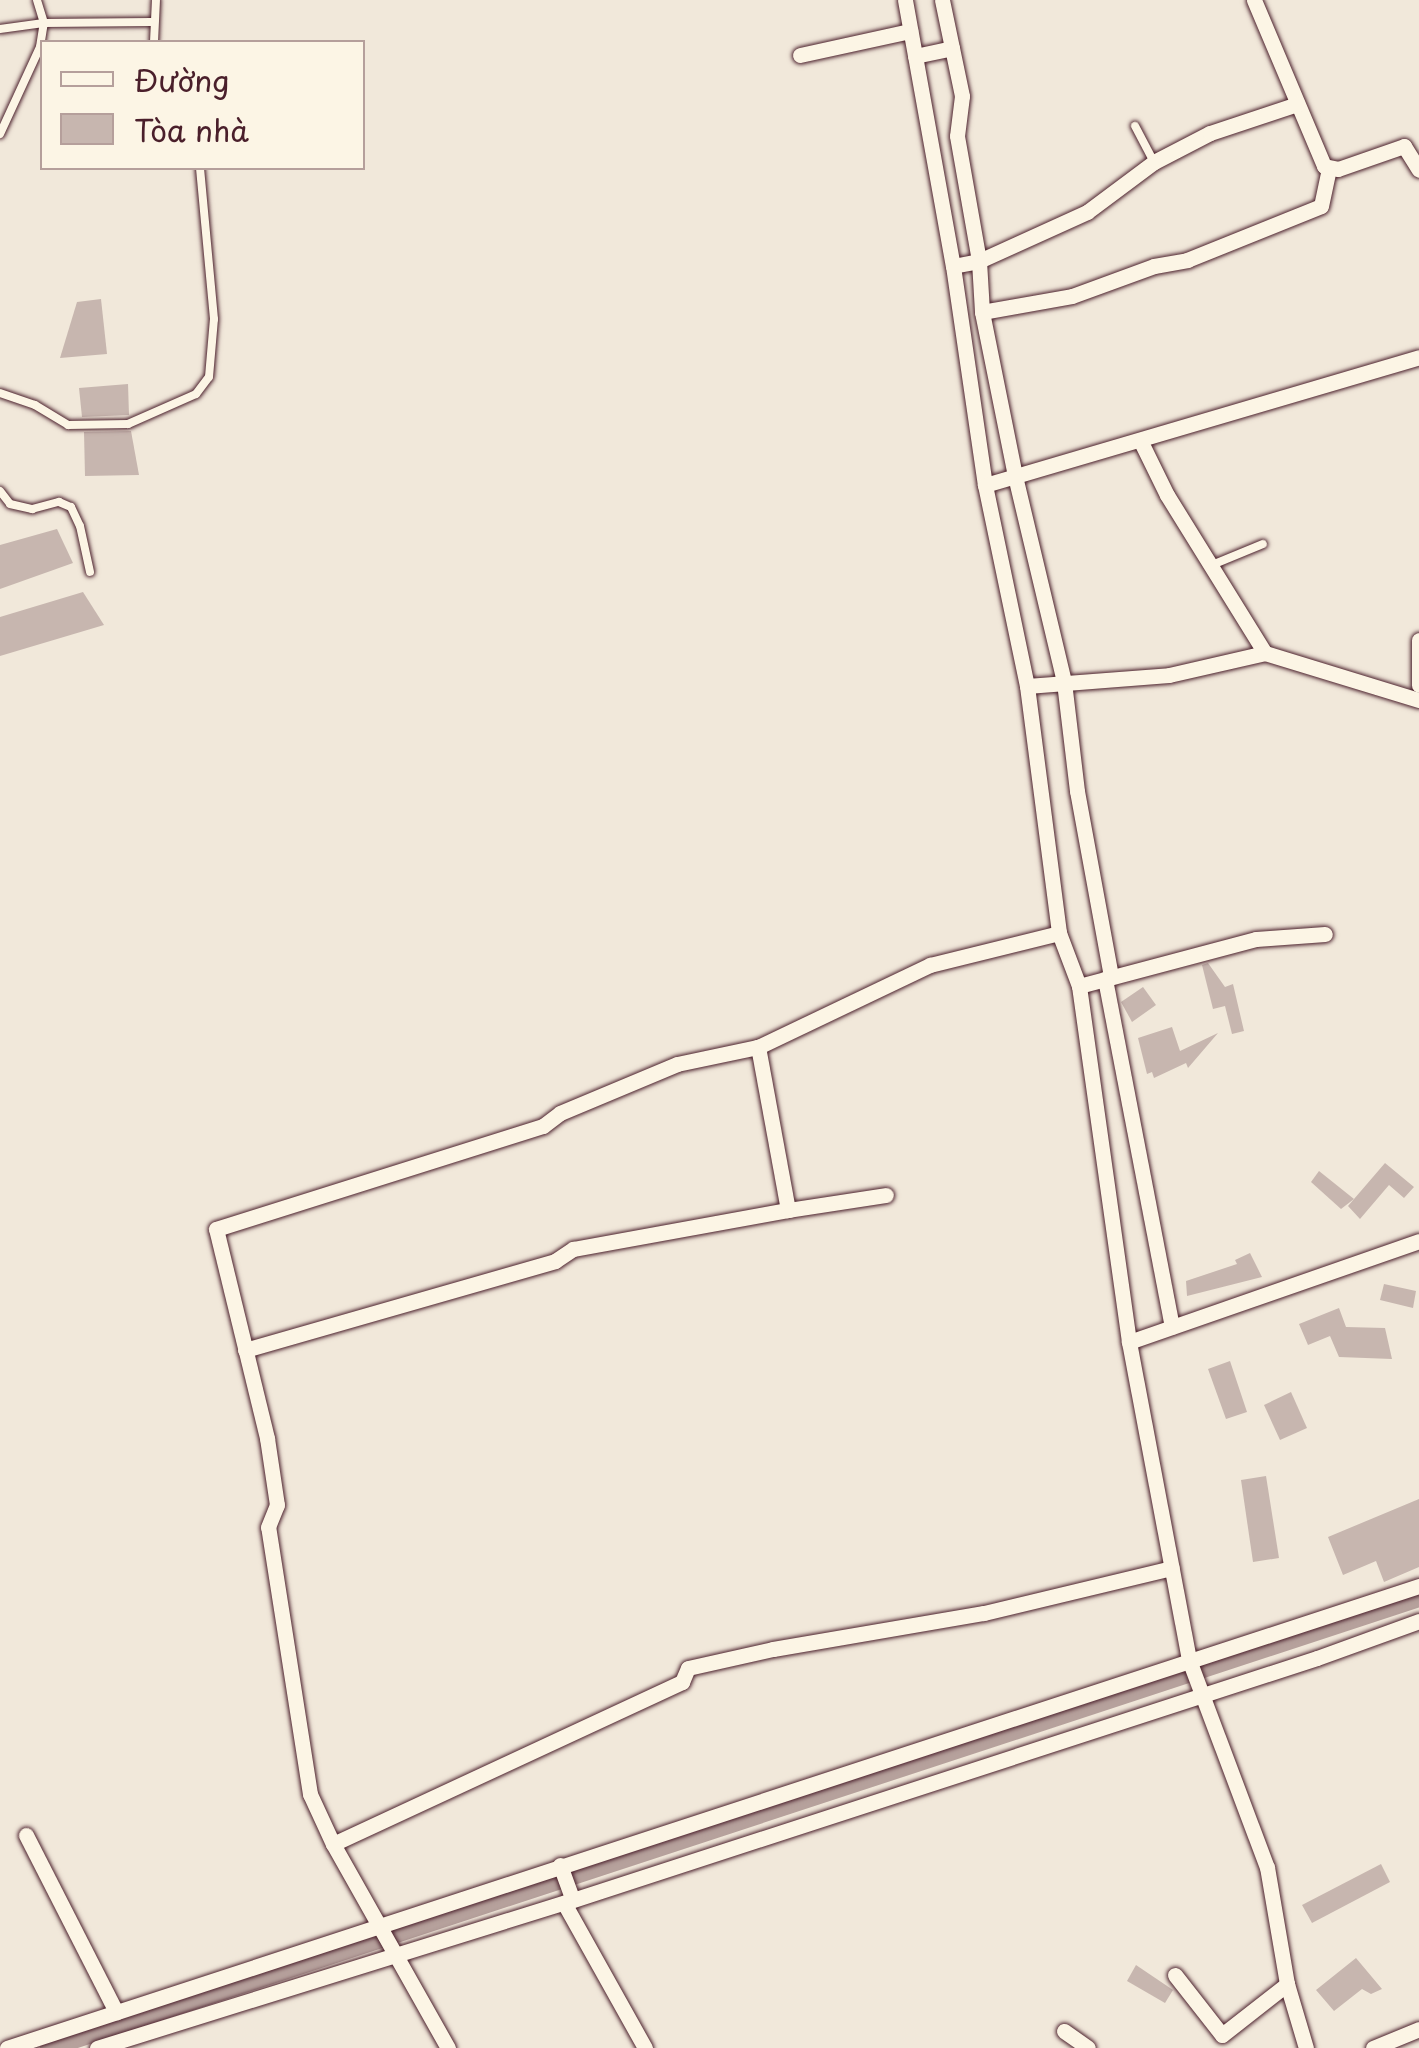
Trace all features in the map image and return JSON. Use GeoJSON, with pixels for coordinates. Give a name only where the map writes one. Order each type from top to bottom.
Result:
{"type":"FeatureCollection","features":[{"type":"Feature","properties":{"kind":"street"},"geometry":{"type":"LineString","coordinates":[[905,0],[953,266],[984,485],[1027,686],[1059,932],[1079,986],[1130,1342],[1189,1660],[1198,1695],[1267,1868],[1287,1984],[1306,2048]]}},
{"type":"Feature","properties":{"kind":"street"},"geometry":{"type":"LineString","coordinates":[[942,0],[962,96],[959,142],[978,260],[982,312],[1015,476],[1064,682],[1077,791],[1108,978],[1172,1327]]}},
{"type":"Feature","properties":{"kind":"street"},"geometry":{"type":"LineString","coordinates":[[1254,0],[1321,162],[1329,168]]}},
{"type":"Feature","properties":{"kind":"street"},"geometry":{"type":"LineString","coordinates":[[800,55],[910,31]]}},
{"type":"Feature","properties":{"kind":"street"},"geometry":{"type":"LineString","coordinates":[[915,56],[952,48]]}},
{"type":"Feature","properties":{"kind":"street"},"geometry":{"type":"LineString","coordinates":[[953,266],[978,260],[1087,212],[1154,162],[1232,123],[1297,104]]}},
{"type":"Feature","properties":{"kind":"street"},"geometry":{"type":"LineString","coordinates":[[931,146],[959,142]]}},
{"type":"Feature","properties":{"kind":"street"},"geometry":{"type":"LineString","coordinates":[[1329,168],[1404,146],[1410,149],[1419,170]]}},
{"type":"Feature","properties":{"kind":"street"},"geometry":{"type":"LineString","coordinates":[[982,312],[1072,296],[1154,266],[1187,260],[1321,206],[1329,168]]}},
{"type":"Feature","properties":{"kind":"street"},"geometry":{"type":"LineString","coordinates":[[984,485],[1141,442],[1419,357]]}},
{"type":"Feature","properties":{"kind":"street"},"geometry":{"type":"LineString","coordinates":[[1141,442],[1167,495],[1265,652]]}},
{"type":"Feature","properties":{"kind":"street"},"geometry":{"type":"LineString","coordinates":[[1419,640],[1419,686]]}},
{"type":"Feature","properties":{"kind":"street"},"geometry":{"type":"LineString","coordinates":[[1027,686],[1169,674],[1265,652],[1419,700]]}},
{"type":"Feature","properties":{"kind":"street"},"geometry":{"type":"LineString","coordinates":[[448,2048],[333,1844],[310,1794],[268,1528],[276,1516],[274,1480],[215,1237],[221,1224],[543,1126],[560,1114],[677,1064],[758,1048],[918,970],[1059,932]]}},
{"type":"Feature","properties":{"kind":"street"},"geometry":{"type":"LineString","coordinates":[[1079,986],[1256,938],[1324,934]]}},
{"type":"Feature","properties":{"kind":"street"},"geometry":{"type":"LineString","coordinates":[[758,1048],[788,1210]]}},
{"type":"Feature","properties":{"kind":"street"},"geometry":{"type":"LineString","coordinates":[[245,1350],[555,1261],[573,1249],[886,1195]]}},
{"type":"Feature","properties":{"kind":"street"},"geometry":{"type":"LineString","coordinates":[[1130,1342],[1419,1241]]}},
{"type":"Feature","properties":{"kind":"street"},"geometry":{"type":"LineString","coordinates":[[333,1844],[682,1682],[688,1668],[773,1648],[984,1612],[1172,1568]]}},
{"type":"Feature","properties":{"kind":"street"},"geometry":{"type":"LineString","coordinates":[[7,2048],[1419,1586]]}},
{"type":"Feature","properties":{"kind":"street"},"geometry":{"type":"LineString","coordinates":[[97,2048],[569,1899],[1419,1620]]}},
{"type":"Feature","properties":{"kind":"street"},"geometry":{"type":"LineString","coordinates":[[26,1835],[116,2012]]}},
{"type":"Feature","properties":{"kind":"street"},"geometry":{"type":"LineString","coordinates":[[561,1869],[569,1899],[645,2048]]}},
{"type":"Feature","properties":{"kind":"street"},"geometry":{"type":"LineString","coordinates":[[1175,1975],[1222,2035],[1287,1984]]}},
{"type":"Feature","properties":{"kind":"street"},"geometry":{"type":"LineString","coordinates":[[1373,2048],[1419,2029]]}},
{"type":"Feature","properties":{"kind":"street"},"geometry":{"type":"LineString","coordinates":[[1064,2031],[1088,2048]]}},
{"type":"Feature","properties":{"kind":"lane"},"geometry":{"type":"LineString","coordinates":[[38,0],[44,23],[41,40]]}},
{"type":"Feature","properties":{"kind":"lane"},"geometry":{"type":"LineString","coordinates":[[154,40],[156,0]]}},
{"type":"Feature","properties":{"kind":"lane"},"geometry":{"type":"LineString","coordinates":[[0,29],[44,23],[152,22]]}},
{"type":"Feature","properties":{"kind":"lane"},"geometry":{"type":"LineString","coordinates":[[0,134],[40,47]]}},
{"type":"Feature","properties":{"kind":"lane"},"geometry":{"type":"LineString","coordinates":[[1135,126],[1154,162]]}},
{"type":"Feature","properties":{"kind":"lane"},"geometry":{"type":"LineString","coordinates":[[0,394],[35,405],[68,425],[128,424],[196,394],[209,376],[214,319],[200,170]]}},
{"type":"Feature","properties":{"kind":"lane"},"geometry":{"type":"LineString","coordinates":[[0,491],[10,504],[21,507],[32,509],[59,502],[71,507],[80,526],[90,572]]}},
{"type":"Feature","properties":{"kind":"lane"},"geometry":{"type":"LineString","coordinates":[[1212,565],[1263,544]]}},
{"type":"Feature","properties":{"kind":"building"},"geometry":{"type":"Polygon","coordinates":[[[101,299],[107,354],[60,358],[77,302],[101,299]]]}},
{"type":"Feature","properties":{"kind":"building"},"geometry":{"type":"Polygon","coordinates":[[[128,384],[129,415],[82,417],[79,388],[128,384]]]}},
{"type":"Feature","properties":{"kind":"building"},"geometry":{"type":"Polygon","coordinates":[[[131,431],[139,475],[85,476],[84,432],[131,431]]]}},
{"type":"Feature","properties":{"kind":"building"},"geometry":{"type":"Polygon","coordinates":[[[57,529],[73,563],[0,589],[0,545],[57,529]]]}},
{"type":"Feature","properties":{"kind":"building"},"geometry":{"type":"Polygon","coordinates":[[[83,592],[104,625],[0,656],[0,617],[83,592]]]}},
{"type":"Feature","properties":{"kind":"building"},"geometry":{"type":"Polygon","coordinates":[[[1208,963],[1225,987],[1233,984],[1244,1031],[1232,1034],[1225,1006],[1213,1009],[1202,965],[1208,963]]]}},
{"type":"Feature","properties":{"kind":"building"},"geometry":{"type":"Polygon","coordinates":[[[1143,987],[1156,1005],[1132,1022],[1121,1002],[1143,987]]]}},
{"type":"Feature","properties":{"kind":"building"},"geometry":{"type":"Polygon","coordinates":[[[1172,1027],[1180,1051],[1218,1033],[1188,1068],[1186,1063],[1154,1078],[1152,1072],[1147,1074],[1138,1038],[1172,1027]]]}},
{"type":"Feature","properties":{"kind":"building"},"geometry":{"type":"Polygon","coordinates":[[[1385,1163],[1414,1187],[1404,1198],[1389,1185],[1360,1219],[1348,1206],[1385,1163]]]}},
{"type":"Feature","properties":{"kind":"building"},"geometry":{"type":"Polygon","coordinates":[[[1319,1171],[1354,1199],[1341,1209],[1311,1182],[1319,1171]]]}},
{"type":"Feature","properties":{"kind":"building"},"geometry":{"type":"Polygon","coordinates":[[[1250,1253],[1262,1277],[1187,1296],[1186,1281],[1237,1264],[1235,1260],[1250,1253]]]}},
{"type":"Feature","properties":{"kind":"building"},"geometry":{"type":"Polygon","coordinates":[[[1384,1284],[1416,1291],[1413,1308],[1380,1300],[1384,1284]]]}},
{"type":"Feature","properties":{"kind":"building"},"geometry":{"type":"Polygon","coordinates":[[[1339,1308],[1346,1327],[1385,1328],[1392,1359],[1339,1357],[1330,1336],[1308,1345],[1299,1324],[1339,1308]]]}},
{"type":"Feature","properties":{"kind":"building"},"geometry":{"type":"Polygon","coordinates":[[[1230,1361],[1247,1412],[1226,1419],[1208,1369],[1230,1361]]]}},
{"type":"Feature","properties":{"kind":"building"},"geometry":{"type":"Polygon","coordinates":[[[1291,1392],[1307,1428],[1280,1440],[1264,1405],[1291,1392]]]}},
{"type":"Feature","properties":{"kind":"building"},"geometry":{"type":"Polygon","coordinates":[[[1266,1476],[1279,1558],[1253,1562],[1241,1480],[1266,1476]]]}},
{"type":"Feature","properties":{"kind":"building"},"geometry":{"type":"Polygon","coordinates":[[[1419,1499],[1419,1567],[1384,1582],[1376,1561],[1343,1575],[1328,1537],[1419,1499]]]}},
{"type":"Feature","properties":{"kind":"building"},"geometry":{"type":"Polygon","coordinates":[[[1381,1864],[1390,1882],[1312,1923],[1302,1905],[1381,1864]]]}},
{"type":"Feature","properties":{"kind":"building"},"geometry":{"type":"Polygon","coordinates":[[[1356,1958],[1382,1989],[1371,1994],[1362,1989],[1334,2011],[1316,1990],[1356,1958]]]}},
{"type":"Feature","properties":{"kind":"building"},"geometry":{"type":"Polygon","coordinates":[[[1136,1965],[1173,1990],[1165,2003],[1127,1981],[1136,1965]]]}},
{"type":"Feature","properties":{"kind":"waterway"},"geometry":{"type":"LineString","coordinates":[[49,2048],[1419,1598]]}}]}
